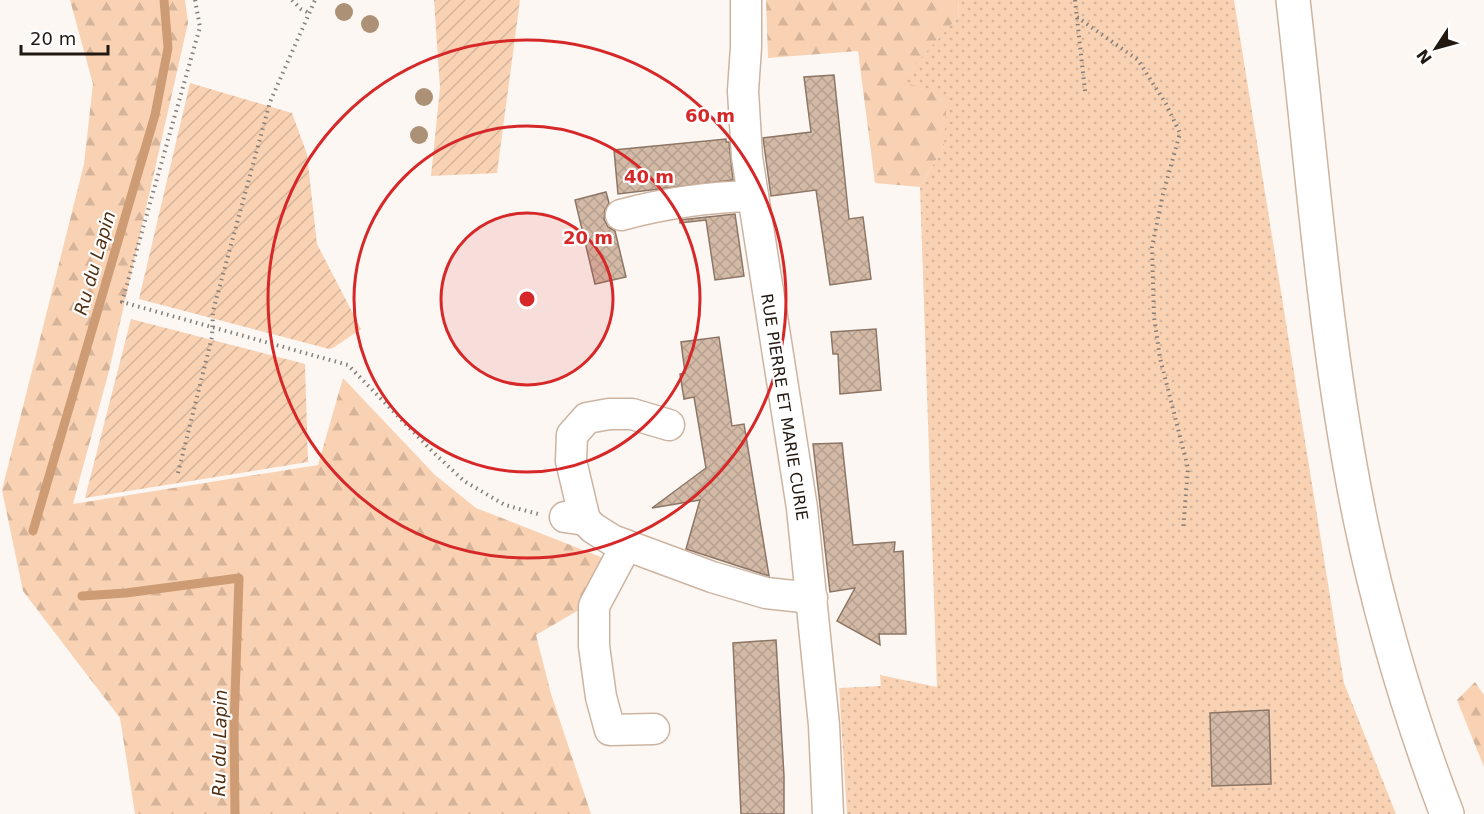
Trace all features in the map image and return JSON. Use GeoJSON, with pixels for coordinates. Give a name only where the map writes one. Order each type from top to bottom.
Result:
{"type":"FeatureCollection","features":[{"type":"Feature","properties":{"kind":"main road"},"geometry":{"type":"LineString","coordinates":[[1293,0],[1324,291],[1354,486],[1376,588],[1395,660],[1447,814]]}},
{"type":"Feature","properties":{"kind":"street","name":"RUE PIERRE ET MARIE CURIE"},"geometry":{"type":"LineString","coordinates":[[746,0],[743,91],[747,157],[800,497],[824,725],[828,814]]}},
{"type":"Feature","properties":{"kind":"street"},"geometry":{"type":"LineString","coordinates":[[621,215],[655,206],[716,197],[753,196]]}},
{"type":"Feature","properties":{"kind":"street"},"geometry":{"type":"LineString","coordinates":[[669,425],[632,414],[609,414],[588,418],[572,435],[571,461],[575,518],[612,540],[712,577],[766,593],[812,598]]}},
{"type":"Feature","properties":{"kind":"street"},"geometry":{"type":"LineString","coordinates":[[626,546],[594,606],[594,646],[601,697],[610,730],[654,729]]}},
{"type":"Feature","properties":{"kind":"path"},"geometry":{"type":"LineString","coordinates":[[195,0],[200,27],[122,302],[348,365],[464,481],[505,505],[540,514],[575,518]]}},
{"type":"Feature","properties":{"kind":"path"},"geometry":{"type":"LineString","coordinates":[[292,0],[309,13]]}},
{"type":"Feature","properties":{"kind":"path"},"geometry":{"type":"LineString","coordinates":[[178,473],[212,337],[213,311],[270,102],[315,0]]}},
{"type":"Feature","properties":{"kind":"path"},"geometry":{"type":"LineString","coordinates":[[1075,0],[1085,91]]}},
{"type":"Feature","properties":{"kind":"path"},"geometry":{"type":"LineString","coordinates":[[1077,17],[1138,60],[1166,104],[1180,133],[1163,194],[1152,247],[1154,317],[1160,358],[1188,468],[1183,530]]}},
{"type":"Feature","properties":{"kind":"green space"},"geometry":{"type":"Polygon","coordinates":[[[70,0],[185,0],[188,23],[109,371],[73,504],[318,465],[343,378],[435,475],[476,508],[611,561],[579,610],[536,635],[551,694],[591,814],[135,814],[120,718],[23,591],[2,490],[84,164],[93,84],[70,0]]]}},
{"type":"Feature","properties":{"kind":"green space"},"geometry":{"type":"Polygon","coordinates":[[[434,0],[520,0],[497,173],[431,176],[440,88],[434,0]]]}},
{"type":"Feature","properties":{"kind":"green space"},"geometry":{"type":"Polygon","coordinates":[[[766,0],[958,0],[959,16],[900,81],[947,96],[944,146],[920,187],[875,183],[858,51],[768,58],[766,0]]]}},
{"type":"Feature","properties":{"kind":"green space"},"geometry":{"type":"Polygon","coordinates":[[[958,0],[1234,0],[1344,683],[1396,814],[847,814],[839,688],[881,686],[880,675],[937,687],[920,187],[944,146],[899,81],[959,16],[958,0]]]}},
{"type":"Feature","properties":{"kind":"green space"},"geometry":{"type":"Polygon","coordinates":[[[190,83],[292,113],[307,154],[317,244],[361,329],[333,348],[329,349],[139,299],[190,83]]]}},
{"type":"Feature","properties":{"kind":"green space"},"geometry":{"type":"Polygon","coordinates":[[[131,319],[305,364],[308,462],[85,498],[131,319]]]}},
{"type":"Feature","properties":{"kind":"green space"},"geometry":{"type":"Polygon","coordinates":[[[1475,682],[1484,695],[1484,767],[1457,700],[1475,682]]]}},
{"type":"Feature","properties":{"kind":"building"},"geometry":{"type":"Polygon","coordinates":[[[834,75],[849,219],[863,217],[871,279],[830,285],[816,190],[771,196],[763,138],[811,132],[804,77],[834,75]]]}},
{"type":"Feature","properties":{"kind":"building"},"geometry":{"type":"Polygon","coordinates":[[[726,139],[726,142],[729,142],[733,180],[618,194],[614,150],[726,139]]]}},
{"type":"Feature","properties":{"kind":"building"},"geometry":{"type":"Polygon","coordinates":[[[606,192],[609,203],[604,219],[608,227],[615,231],[626,277],[595,284],[575,200],[606,192]]]}},
{"type":"Feature","properties":{"kind":"building"},"geometry":{"type":"Polygon","coordinates":[[[735,214],[744,276],[715,280],[706,220],[680,223],[680,220],[735,214]]]}},
{"type":"Feature","properties":{"kind":"building"},"geometry":{"type":"Polygon","coordinates":[[[876,329],[881,390],[840,394],[838,354],[833,354],[831,332],[876,329]]]}},
{"type":"Feature","properties":{"kind":"building"},"geometry":{"type":"Polygon","coordinates":[[[719,337],[732,426],[744,424],[769,576],[686,549],[700,500],[652,508],[706,468],[694,397],[684,399],[680,374],[685,373],[681,342],[719,337]]]}},
{"type":"Feature","properties":{"kind":"building"},"geometry":{"type":"Polygon","coordinates":[[[842,443],[853,545],[895,542],[894,552],[903,551],[906,634],[879,634],[880,645],[837,621],[855,588],[830,592],[813,444],[842,443]]]}},
{"type":"Feature","properties":{"kind":"building"},"geometry":{"type":"Polygon","coordinates":[[[776,640],[784,814],[741,814],[733,643],[776,640]]]}},
{"type":"Feature","properties":{"kind":"building"},"geometry":{"type":"Polygon","coordinates":[[[1269,710],[1271,784],[1212,786],[1210,713],[1269,710]]]}},
{"type":"Feature","properties":{"kind":"waterway","name":"Ru du Lapin"},"geometry":{"type":"LineString","coordinates":[[33,531],[155,115],[168,48],[164,0]]}},
{"type":"Feature","properties":{"kind":"waterway","name":"Ru du Lapin"},"geometry":{"type":"LineString","coordinates":[[82,596],[126,593],[239,578],[234,726],[235,814]]}}]}
